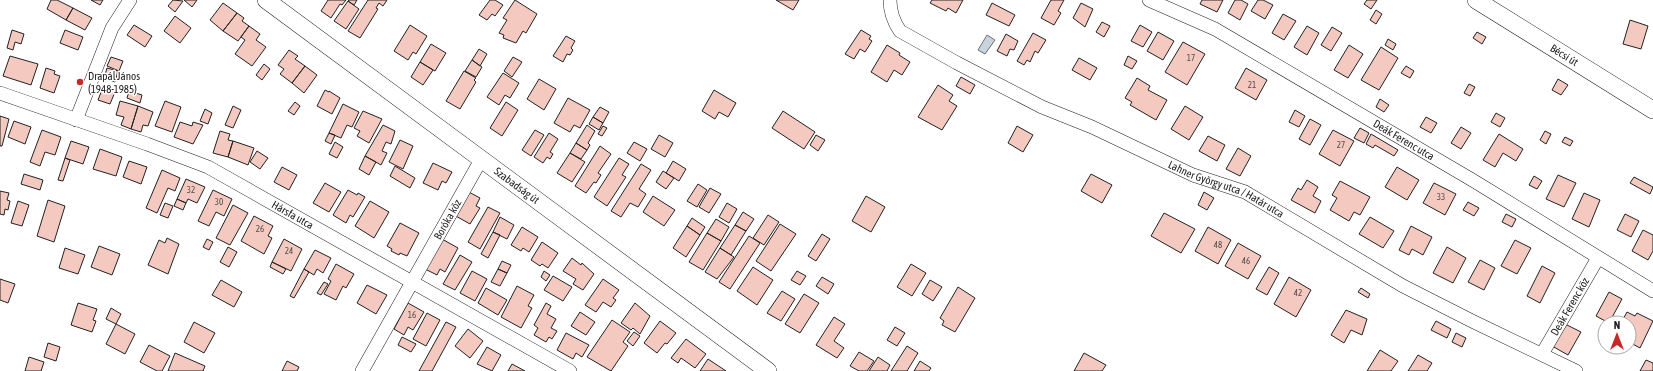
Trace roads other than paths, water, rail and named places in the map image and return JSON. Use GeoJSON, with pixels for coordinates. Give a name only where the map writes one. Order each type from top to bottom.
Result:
{"type":"FeatureCollection","features":[{"type":"Feature","properties":{"kind":"main road","name":"Szabadság út"},"geometry":{"type":"LineString","coordinates":[[266,0],[482,158],[768,371]]}},
{"type":"Feature","properties":{"kind":"main road","name":"Bécsi út"},"geometry":{"type":"LineString","coordinates":[[1476,0],[1653,110]]}},
{"type":"Feature","properties":{"kind":"street"},"geometry":{"type":"LineString","coordinates":[[76,120],[112,28],[130,0]]}},
{"type":"Feature","properties":{"kind":"street","name":"Lahner György utca / Határ utca"},"geometry":{"type":"LineString","coordinates":[[890,0],[891,15],[894,24],[900,31],[956,63],[1042,107],[1092,127],[1193,175],[1245,192],[1403,286],[1576,371]]}},
{"type":"Feature","properties":{"kind":"street","name":"Deák Ferenc utca"},"geometry":{"type":"LineString","coordinates":[[1149,0],[1215,29],[1474,181],[1653,291]]}},
{"type":"Feature","properties":{"kind":"street","name":"Hársfa utca"},"geometry":{"type":"LineString","coordinates":[[0,93],[208,167],[232,179],[570,371]]}},
{"type":"Feature","properties":{"kind":"street","name":"Boróka köz"},"geometry":{"type":"LineString","coordinates":[[362,371],[482,158]]}},
{"type":"Feature","properties":{"kind":"street","name":"Deák Ferenc köz"},"geometry":{"type":"LineString","coordinates":[[1542,354],[1598,258]]}},
{"type":"Feature","properties":{"kind":"place","name":"Drapál János (1948-1985)"},"geometry":{"type":"Point","coordinates":[80,82]}}]}
